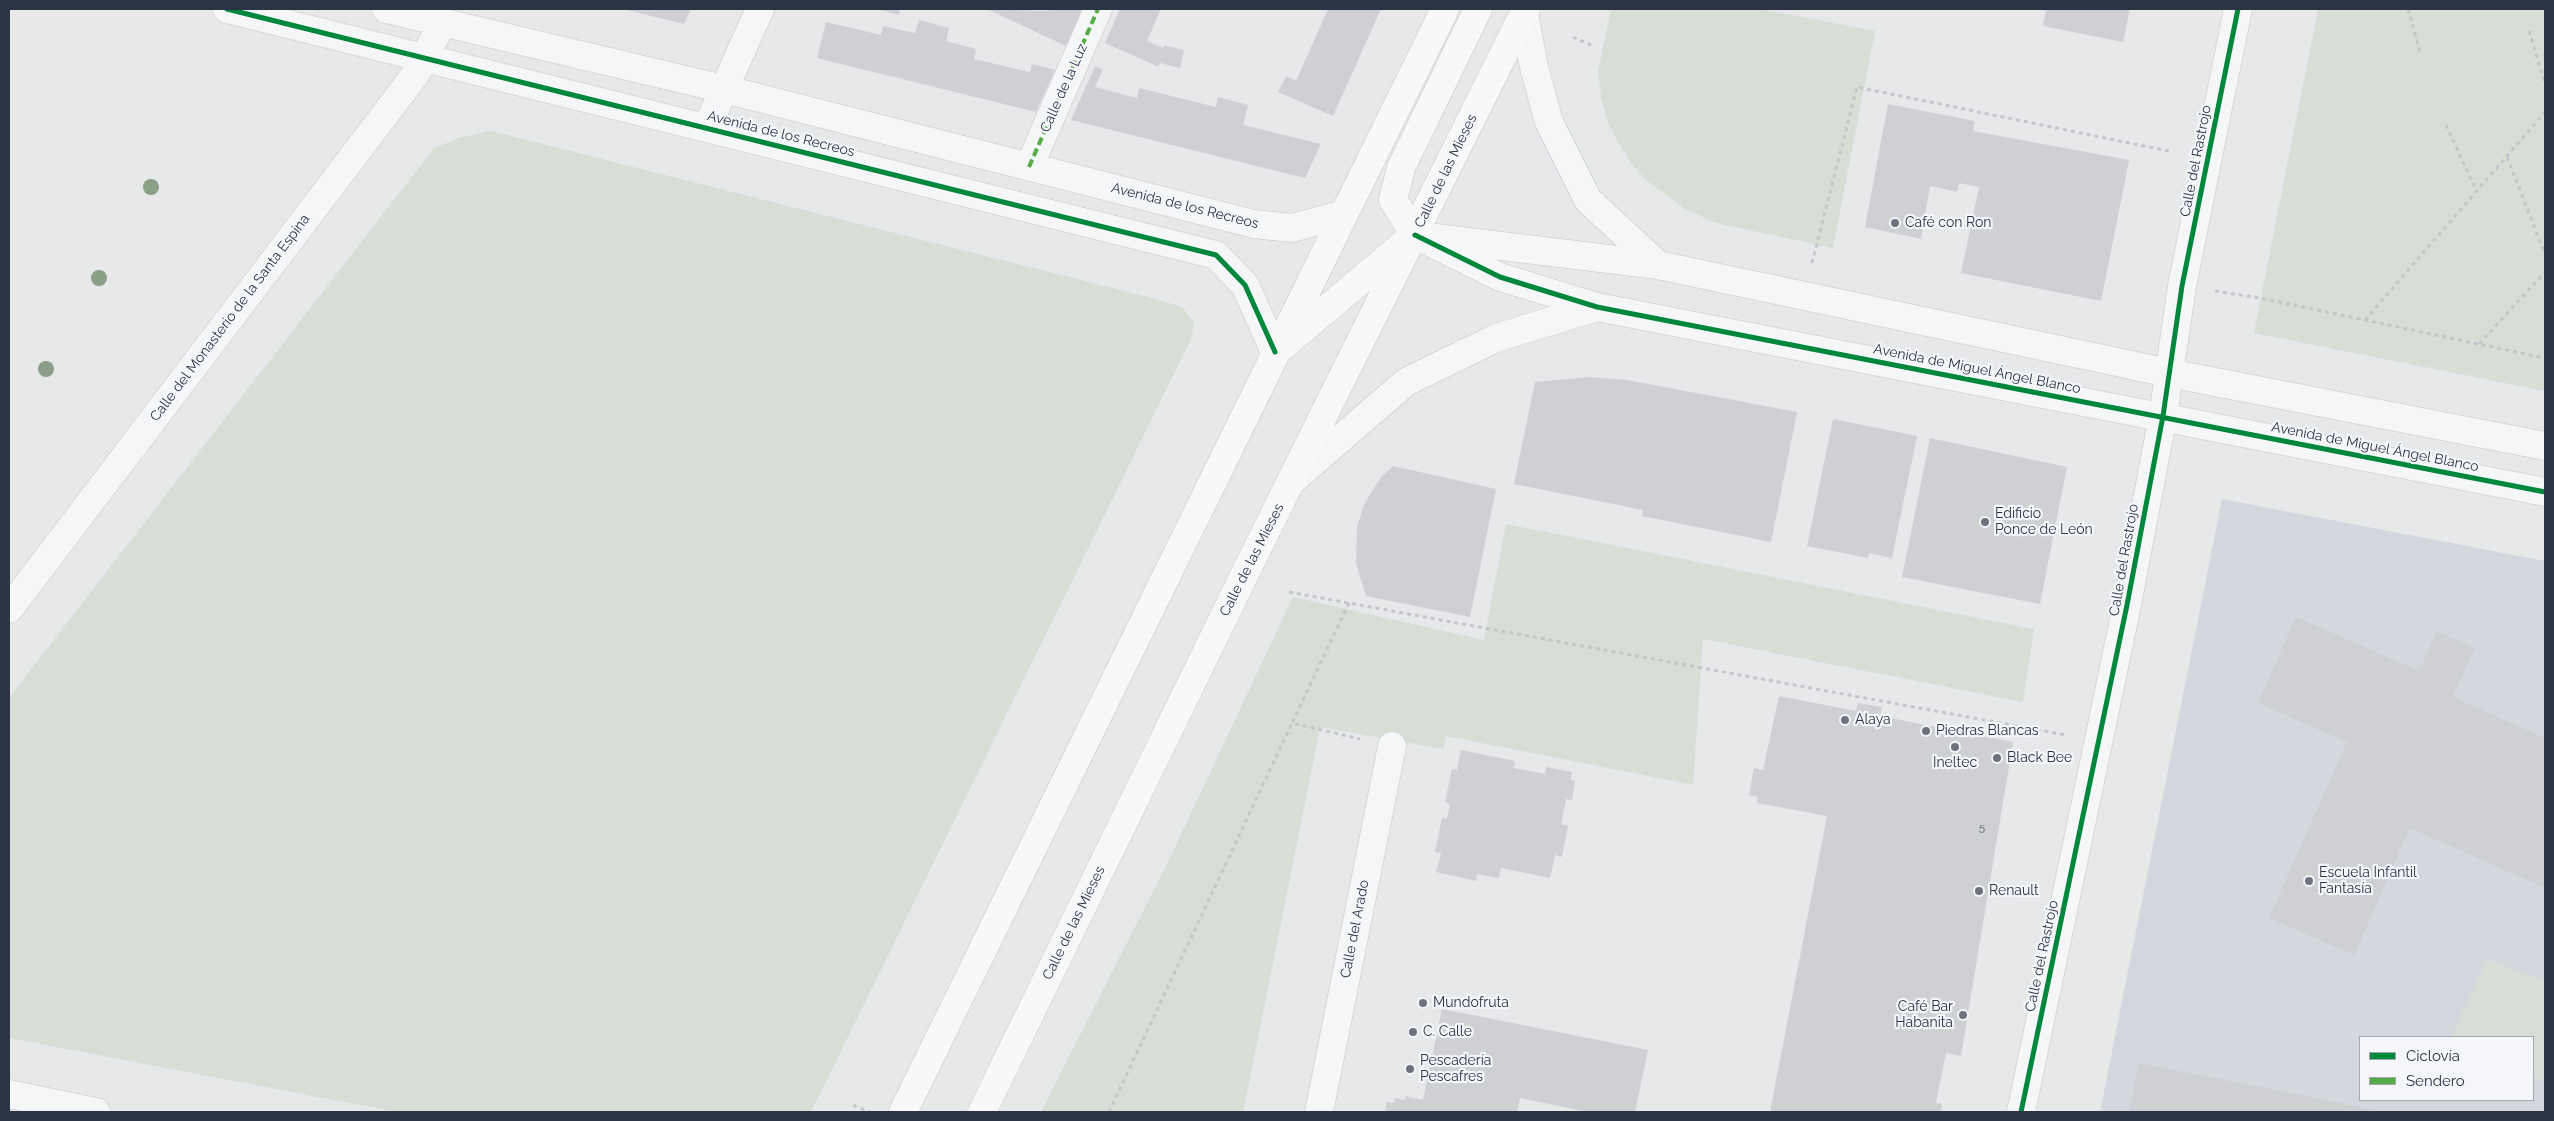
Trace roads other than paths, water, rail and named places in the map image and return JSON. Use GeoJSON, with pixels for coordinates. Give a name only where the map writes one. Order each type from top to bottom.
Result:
{"type":"FeatureCollection","features":[{"type":"Feature","properties":{"kind":"main road"},"geometry":{"type":"LineString","coordinates":[[903,1112],[1445,9]]}},
{"type":"Feature","properties":{"kind":"main road"},"geometry":{"type":"LineString","coordinates":[[1275,352],[1415,235],[1393,200],[1401,168],[1478,9]]}},
{"type":"Feature","properties":{"kind":"main road","name":"Calle de las Mieses"},"geometry":{"type":"LineString","coordinates":[[982,1112],[1250,562],[1294,479],[1525,11]]}},
{"type":"Feature","properties":{"kind":"street","name":"Avenida de los Recreos"},"geometry":{"type":"LineString","coordinates":[[227,9],[1216,255],[1245,285],[1275,352]]}},
{"type":"Feature","properties":{"kind":"street","name":"Avenida de los Recreos"},"geometry":{"type":"LineString","coordinates":[[386,9],[724,89],[1254,224],[1292,228],[1344,214]]}},
{"type":"Feature","properties":{"kind":"street"},"geometry":{"type":"LineString","coordinates":[[707,127],[760,9]]}},
{"type":"Feature","properties":{"kind":"street","name":"Calle de la Luz"},"geometry":{"type":"LineString","coordinates":[[1029,167],[1098,9]]}},
{"type":"Feature","properties":{"kind":"street","name":"Calle del Rastrojo"},"geometry":{"type":"LineString","coordinates":[[2021,1112],[2128,605],[2163,416],[2182,286],[2238,9]]}},
{"type":"Feature","properties":{"kind":"street"},"geometry":{"type":"LineString","coordinates":[[1525,11],[1534,67],[1549,122],[1588,200],[1658,265]]}},
{"type":"Feature","properties":{"kind":"street","name":"Calle del Monasterio de la Santa Espina"},"geometry":{"type":"LineString","coordinates":[[9,609],[415,75],[443,22]]}},
{"type":"Feature","properties":{"kind":"street"},"geometry":{"type":"LineString","coordinates":[[1415,235],[1658,265],[2169,373],[2545,446]]}},
{"type":"Feature","properties":{"kind":"street","name":"Avenida de Miguel Ángel Blanco"},"geometry":{"type":"LineString","coordinates":[[1415,235],[1500,277],[1597,307],[2545,492]]}},
{"type":"Feature","properties":{"kind":"street","name":"Avenida de Miguel Ángel Blanco"},"geometry":{"type":"LineString","coordinates":[[1294,479],[1406,382],[1496,338],[1597,307]]}},
{"type":"Feature","properties":{"kind":"street","name":"Calle del Arado"},"geometry":{"type":"LineString","coordinates":[[1319,1112],[1392,746]]}},
{"type":"Feature","properties":{"kind":"street"},"geometry":{"type":"LineString","coordinates":[[9,1094],[96,1112]]}},
{"type":"Feature","properties":{"kind":"place","name":"Café con Ron"},"geometry":{"type":"Point","coordinates":[1895,223]}},
{"type":"Feature","properties":{"kind":"place","name":"Edificio Ponce de León"},"geometry":{"type":"Point","coordinates":[1985,522]}},
{"type":"Feature","properties":{"kind":"place","name":"Alaya"},"geometry":{"type":"Point","coordinates":[1845,720]}},
{"type":"Feature","properties":{"kind":"place","name":"Piedras Blancas"},"geometry":{"type":"Point","coordinates":[1926,731]}},
{"type":"Feature","properties":{"kind":"place","name":"Ineltec"},"geometry":{"type":"Point","coordinates":[1955,747]}},
{"type":"Feature","properties":{"kind":"place","name":"Black Bee"},"geometry":{"type":"Point","coordinates":[1997,758]}},
{"type":"Feature","properties":{"kind":"place","name":"Escuela Infantil Fantasía"},"geometry":{"type":"Point","coordinates":[2309,881]}},
{"type":"Feature","properties":{"kind":"place","name":"Renault"},"geometry":{"type":"Point","coordinates":[1979,891]}},
{"type":"Feature","properties":{"kind":"place","name":"Mundofruta"},"geometry":{"type":"Point","coordinates":[1423,1003]}},
{"type":"Feature","properties":{"kind":"place","name":"Café Bar Habanita"},"geometry":{"type":"Point","coordinates":[1963,1015]}},
{"type":"Feature","properties":{"kind":"place","name":"C. Calle"},"geometry":{"type":"Point","coordinates":[1413,1032]}},
{"type":"Feature","properties":{"kind":"place","name":"Pescadería Pescafres"},"geometry":{"type":"Point","coordinates":[1410,1069]}}]}
